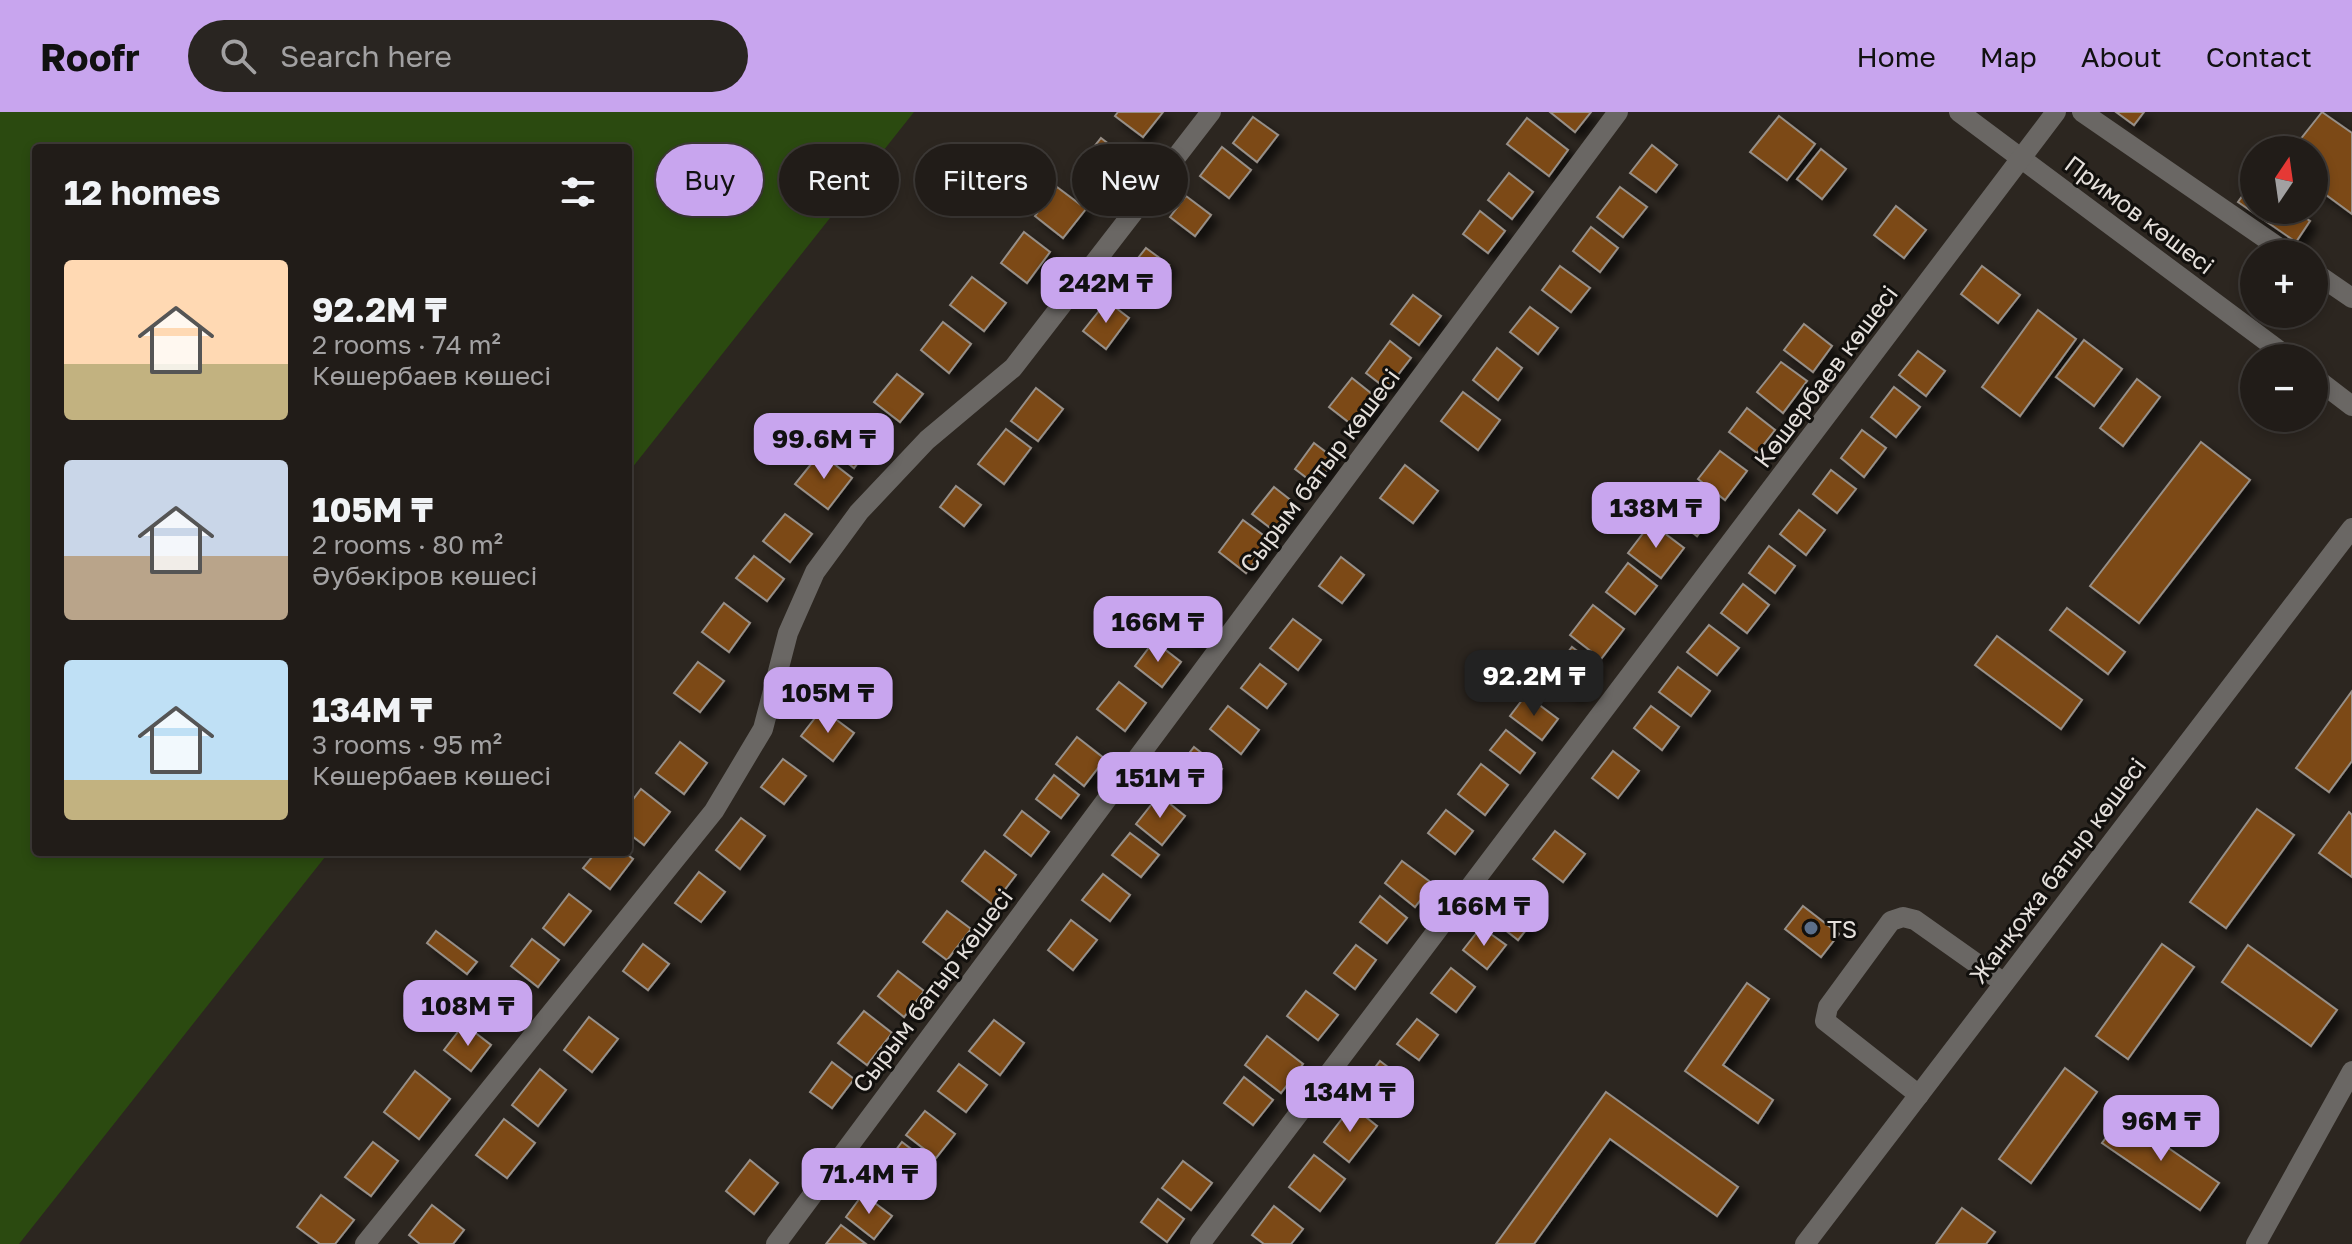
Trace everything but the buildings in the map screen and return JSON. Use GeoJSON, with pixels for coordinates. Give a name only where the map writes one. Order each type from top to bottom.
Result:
{"type":"FeatureCollection","features":[{"type":"Feature","properties":{"kind":"street"},"geometry":{"type":"LineString","coordinates":[[365,1244],[714,811],[763,729],[788,633],[815,572],[850,524],[927,440],[1013,368],[1211,112]]}},
{"type":"Feature","properties":{"kind":"street","name":"Сырым батыр көшесі"},"geometry":{"type":"LineString","coordinates":[[776,1244],[1618,112]]}},
{"type":"Feature","properties":{"kind":"street","name":"Примов көшесі"},"geometry":{"type":"LineString","coordinates":[[1959,112],[2270,344]]}},
{"type":"Feature","properties":{"kind":"street","name":"Көшербаев көшесі"},"geometry":{"type":"LineString","coordinates":[[1200,1244],[2056,112]]}},
{"type":"Feature","properties":{"kind":"street"},"geometry":{"type":"LineString","coordinates":[[2082,112],[2268,240]]}},
{"type":"Feature","properties":{"kind":"street"},"geometry":{"type":"LineString","coordinates":[[2328,282],[2352,298]]}},
{"type":"Feature","properties":{"kind":"street"},"geometry":{"type":"LineString","coordinates":[[2328,388],[2352,406]]}},
{"type":"Feature","properties":{"kind":"street","name":"Жанқожа батыр көшесі"},"geometry":{"type":"LineString","coordinates":[[1805,1244],[2352,528]]}},
{"type":"Feature","properties":{"kind":"street"},"geometry":{"type":"LineString","coordinates":[[1919,1095],[1825,1021],[1828,1007],[1891,921],[1903,917],[1915,920],[2004,983]]}},
{"type":"Feature","properties":{"kind":"street"},"geometry":{"type":"LineString","coordinates":[[2256,1244],[2352,1071]]}},
{"type":"Feature","properties":{"kind":"green space"},"geometry":{"type":"Polygon","coordinates":[[[0,112],[914,112],[889,144],[779,144],[779,216],[832,216],[632,468],[632,144],[32,144],[32,856],[326,856],[19,1244],[0,1244],[0,112]]]}},
{"type":"Feature","properties":{"kind":"place","name":"TS"},"geometry":{"type":"Point","coordinates":[1811,928]}}]}
